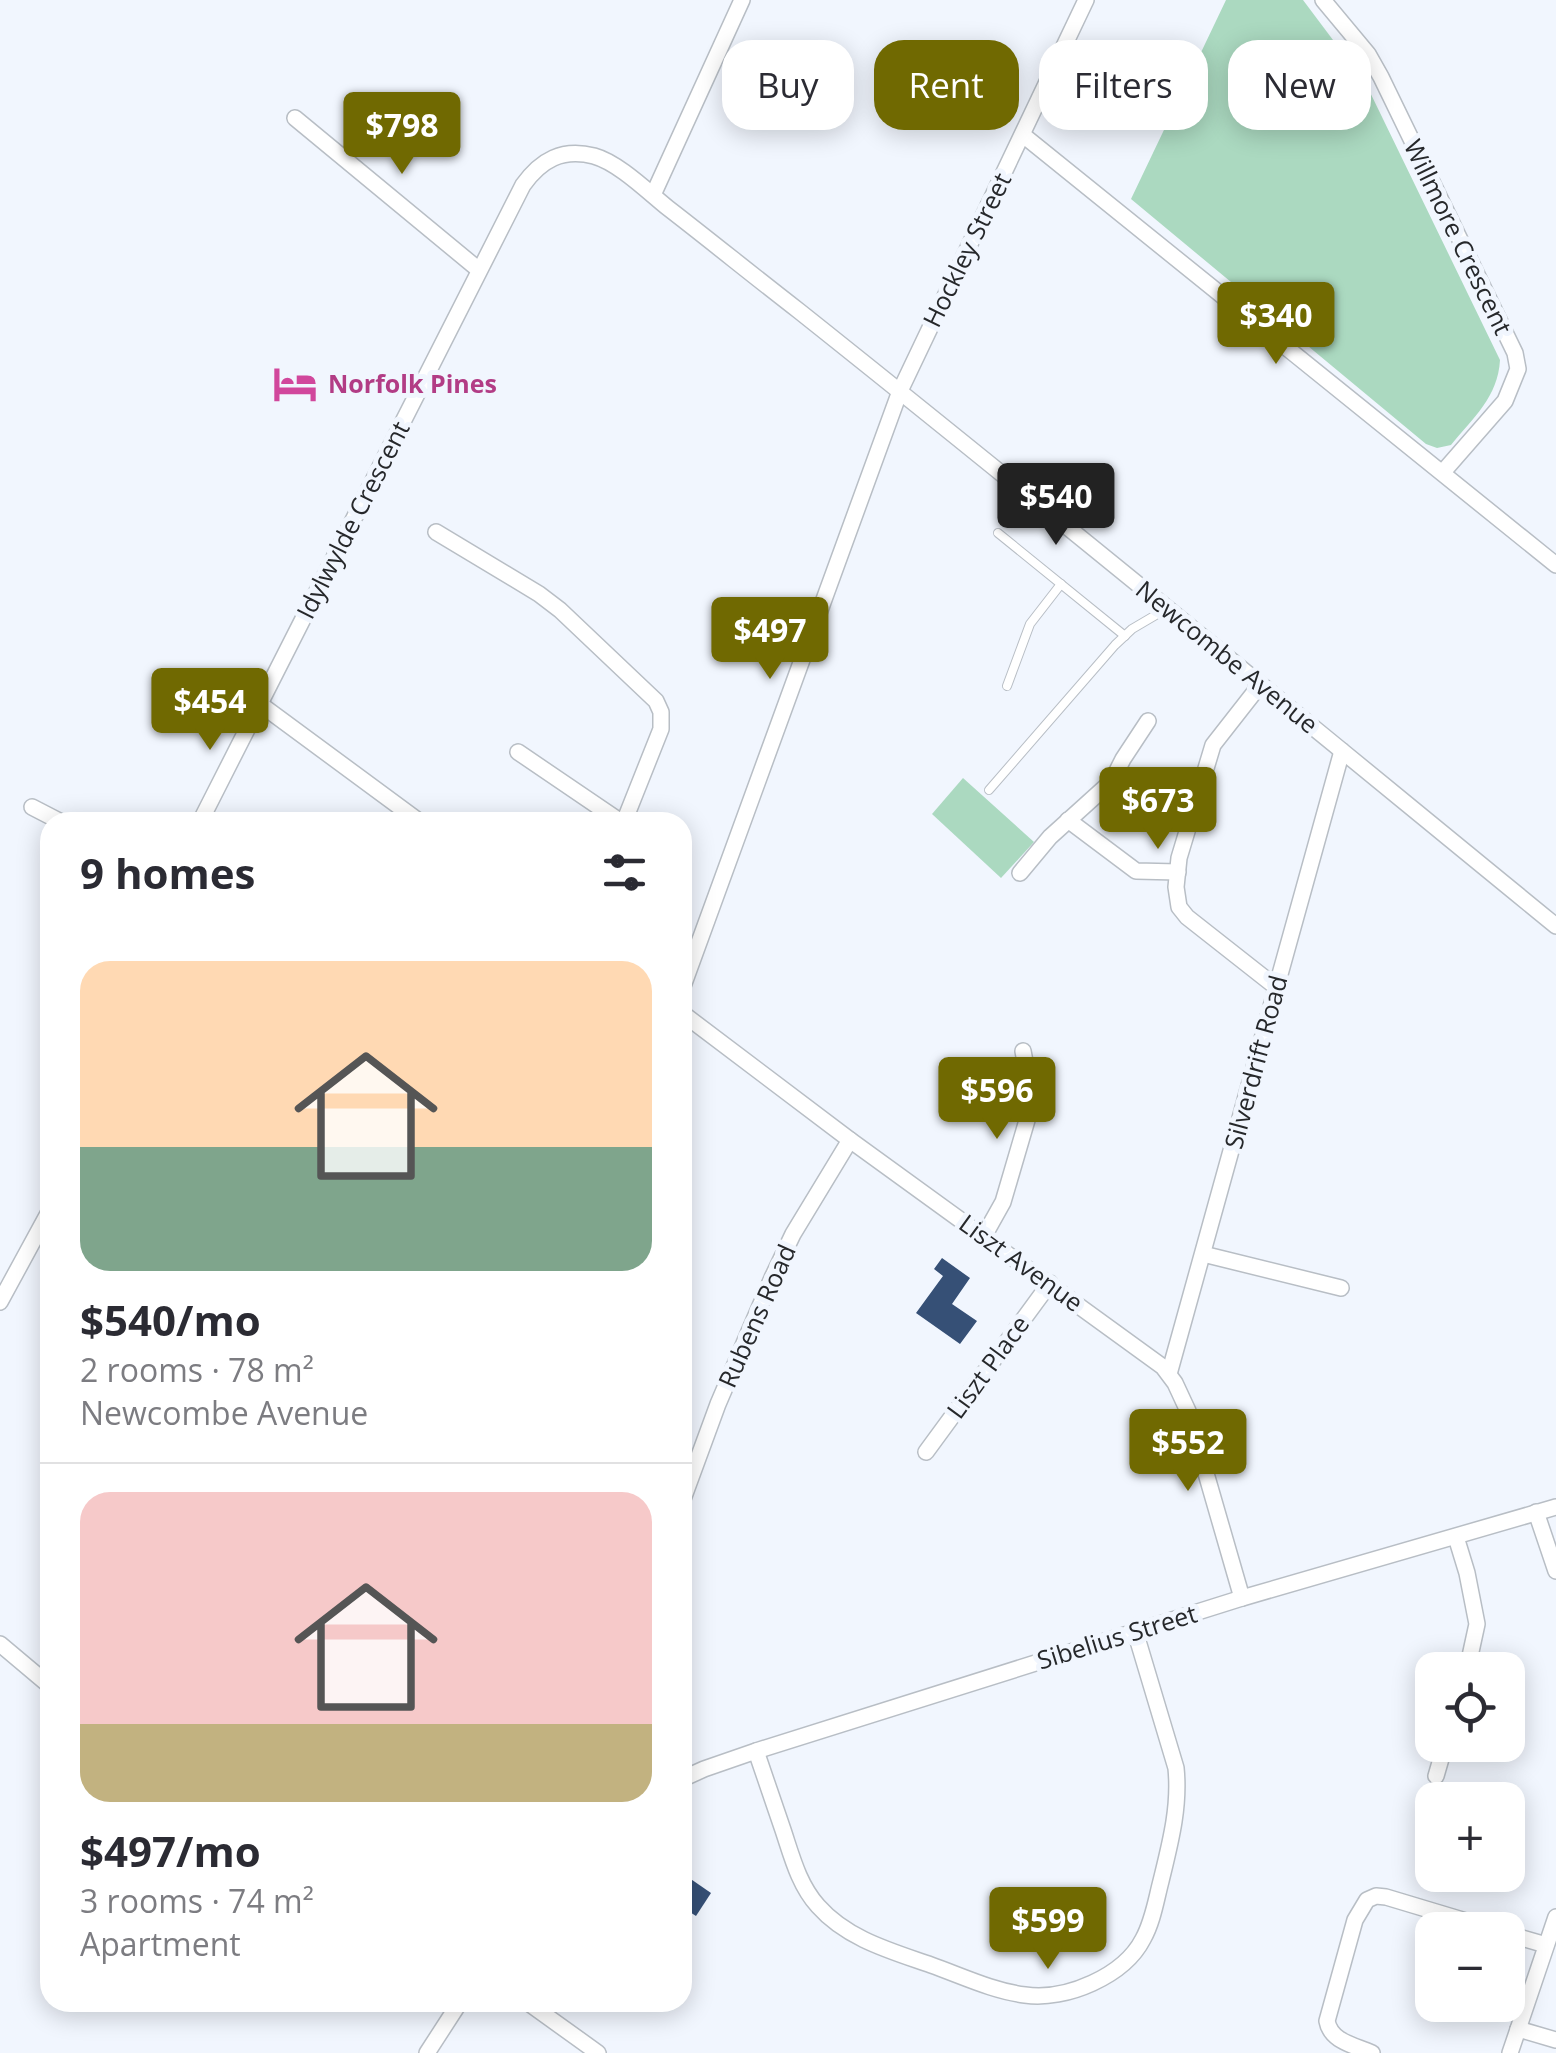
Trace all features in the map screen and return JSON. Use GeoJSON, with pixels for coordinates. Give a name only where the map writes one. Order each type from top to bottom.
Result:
{"type":"FeatureCollection","features":[{"type":"Feature","properties":{"kind":"street"},"geometry":{"type":"LineString","coordinates":[[653,195],[742,0]]}},
{"type":"Feature","properties":{"kind":"street","name":"Hockley Street"},"geometry":{"type":"LineString","coordinates":[[692,962],[900,391],[1086,0]]}},
{"type":"Feature","properties":{"kind":"street","name":"Willmore Crescent"},"geometry":{"type":"LineString","coordinates":[[1323,0],[1368,54],[1381,77],[1515,353],[1518,368],[1505,401],[1443,472]]}},
{"type":"Feature","properties":{"kind":"street"},"geometry":{"type":"LineString","coordinates":[[295,118],[479,270]]}},
{"type":"Feature","properties":{"kind":"street"},"geometry":{"type":"LineString","coordinates":[[1022,135],[1556,565]]}},
{"type":"Feature","properties":{"kind":"street","name":"Newcombe Avenue"},"geometry":{"type":"LineString","coordinates":[[557,156],[595,156],[653,195],[900,391],[1556,926]]}},
{"type":"Feature","properties":{"kind":"street","name":"Idylwylde Crescent"},"geometry":{"type":"LineString","coordinates":[[205,812],[523,185],[535,168],[557,156]]}},
{"type":"Feature","properties":{"kind":"street"},"geometry":{"type":"LineString","coordinates":[[436,532],[560,610],[656,701],[662,712],[662,729],[626,812]]}},
{"type":"Feature","properties":{"kind":"street"},"geometry":{"type":"LineString","coordinates":[[1260,685],[1213,745],[1179,858],[1176,887],[1179,906],[1187,917],[1276,988]]}},
{"type":"Feature","properties":{"kind":"street"},"geometry":{"type":"LineString","coordinates":[[260,704],[406,812]]}},
{"type":"Feature","properties":{"kind":"street"},"geometry":{"type":"LineString","coordinates":[[1020,873],[1050,836],[1112,781],[1148,721]]}},
{"type":"Feature","properties":{"kind":"street","name":"Silverdrift Road"},"geometry":{"type":"LineString","coordinates":[[1169,1374],[1342,751]]}},
{"type":"Feature","properties":{"kind":"street"},"geometry":{"type":"LineString","coordinates":[[518,752],[607,812]]}},
{"type":"Feature","properties":{"kind":"street"},"geometry":{"type":"LineString","coordinates":[[32,807],[42,812]]}},
{"type":"Feature","properties":{"kind":"street"},"geometry":{"type":"LineString","coordinates":[[1068,820],[1136,871],[1178,872]]}},
{"type":"Feature","properties":{"kind":"street","name":"Liszt Avenue"},"geometry":{"type":"LineString","coordinates":[[692,1021],[1169,1374],[1191,1422],[1242,1598]]}},
{"type":"Feature","properties":{"kind":"street"},"geometry":{"type":"LineString","coordinates":[[984,1236],[1003,1202],[1030,1110],[1023,1052]]}},
{"type":"Feature","properties":{"kind":"street","name":"Rubens Road"},"geometry":{"type":"LineString","coordinates":[[692,1475],[772,1278],[793,1234],[850,1140]]}},
{"type":"Feature","properties":{"kind":"street"},"geometry":{"type":"LineString","coordinates":[[0,1302],[40,1228]]}},
{"type":"Feature","properties":{"kind":"street"},"geometry":{"type":"LineString","coordinates":[[1203,1254],[1341,1288]]}},
{"type":"Feature","properties":{"kind":"street","name":"Liszt Place"},"geometry":{"type":"LineString","coordinates":[[926,1452],[1050,1283]]}},
{"type":"Feature","properties":{"kind":"street","name":"Sibelius Street"},"geometry":{"type":"LineString","coordinates":[[692,1771],[1135,1630],[1556,1507]]}},
{"type":"Feature","properties":{"kind":"street"},"geometry":{"type":"LineString","coordinates":[[1536,1512],[1556,1571]]}},
{"type":"Feature","properties":{"kind":"street"},"geometry":{"type":"LineString","coordinates":[[1456,1537],[1477,1624],[1471,1652]]}},
{"type":"Feature","properties":{"kind":"street"},"geometry":{"type":"LineString","coordinates":[[756,1751],[797,1871],[811,1897],[830,1917],[878,1946],[990,1986],[1033,1996],[1069,1991],[1112,1972],[1140,1946],[1174,1826],[1177,1788],[1172,1753],[1135,1630]]}},
{"type":"Feature","properties":{"kind":"street"},"geometry":{"type":"LineString","coordinates":[[0,1644],[40,1678]]}},
{"type":"Feature","properties":{"kind":"street"},"geometry":{"type":"LineString","coordinates":[[1436,1776],[1440,1762]]}},
{"type":"Feature","properties":{"kind":"street"},"geometry":{"type":"LineString","coordinates":[[1372,2053],[1334,2037],[1327,2021],[1355,1920],[1367,1900],[1376,1896],[1436,1912]]}},
{"type":"Feature","properties":{"kind":"street"},"geometry":{"type":"LineString","coordinates":[[1510,2053],[1556,1917]]}},
{"type":"Feature","properties":{"kind":"street"},"geometry":{"type":"LineString","coordinates":[[1525,1939],[1546,1945]]}},
{"type":"Feature","properties":{"kind":"street"},"geometry":{"type":"LineString","coordinates":[[426,2053],[453,2012]]}},
{"type":"Feature","properties":{"kind":"street"},"geometry":{"type":"LineString","coordinates":[[541,2012],[598,2053]]}},
{"type":"Feature","properties":{"kind":"street"},"geometry":{"type":"LineString","coordinates":[[1518,2029],[1556,2040]]}},
{"type":"Feature","properties":{"kind":"lane"},"geometry":{"type":"LineString","coordinates":[[998,534],[1125,636]]}},
{"type":"Feature","properties":{"kind":"lane"},"geometry":{"type":"LineString","coordinates":[[1008,686],[1030,624],[1061,584]]}},
{"type":"Feature","properties":{"kind":"lane"},"geometry":{"type":"LineString","coordinates":[[988,790],[1125,636],[1167,608]]}},
{"type":"Feature","properties":{"kind":"green space"},"geometry":{"type":"Polygon","coordinates":[[[1226,0],[1303,0],[1333,40],[1228,40],[1228,130],[1371,130],[1371,94],[1500,360],[1489,396],[1451,445],[1437,448],[1426,444],[1131,199],[1164,130],[1208,130],[1207,40],[1226,0]]]}},
{"type":"Feature","properties":{"kind":"green space"},"geometry":{"type":"Polygon","coordinates":[[[963,778],[1034,842],[1001,878],[932,814],[963,778]]]}},
{"type":"Feature","properties":{"kind":"building"},"geometry":{"type":"Polygon","coordinates":[[[942,1258],[970,1278],[952,1304],[977,1321],[960,1344],[916,1313],[943,1276],[934,1269],[942,1258]]]}},
{"type":"Feature","properties":{"kind":"building"},"geometry":{"type":"Polygon","coordinates":[[[692,1880],[711,1893],[696,1916],[692,1913],[692,1880]]]}},
{"type":"Feature","properties":{"kind":"place","name":"Norfolk Pines"},"geometry":{"type":"Point","coordinates":[295,384]}}]}
